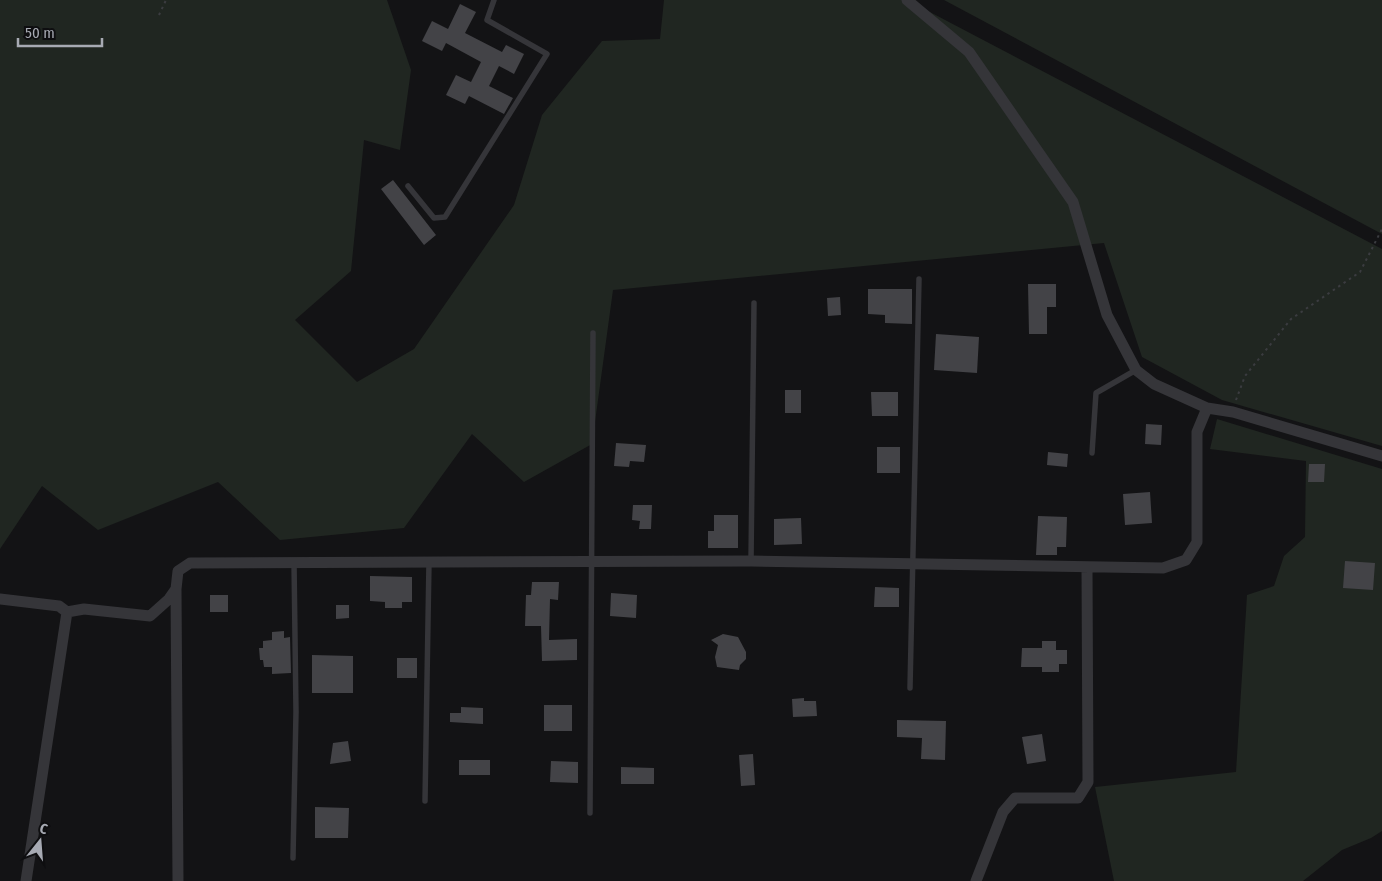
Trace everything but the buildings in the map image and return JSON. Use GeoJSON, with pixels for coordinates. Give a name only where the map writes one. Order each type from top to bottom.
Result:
{"type":"FeatureCollection","features":[{"type":"Feature","properties":{"kind":"street"},"geometry":{"type":"LineString","coordinates":[[908,0],[969,52],[1073,202],[1107,314],[1136,370],[1154,384],[1207,408],[1232,412],[1382,456]]}},
{"type":"Feature","properties":{"kind":"street"},"geometry":{"type":"LineString","coordinates":[[178,881],[176,588],[178,571],[190,563],[751,561],[1164,568],[1186,560],[1197,542],[1197,432],[1207,408]]}},
{"type":"Feature","properties":{"kind":"street"},"geometry":{"type":"LineString","coordinates":[[976,881],[1003,812],[1015,798],[1078,798],[1088,782],[1087,568]]}},
{"type":"Feature","properties":{"kind":"street"},"geometry":{"type":"LineString","coordinates":[[66,612],[84,609],[150,616],[169,599],[176,588]]}},
{"type":"Feature","properties":{"kind":"street"},"geometry":{"type":"LineString","coordinates":[[0,599],[59,606],[66,612]]}},
{"type":"Feature","properties":{"kind":"street"},"geometry":{"type":"LineString","coordinates":[[26,881],[66,612]]}},
{"type":"Feature","properties":{"kind":"lane"},"geometry":{"type":"LineString","coordinates":[[408,186],[434,218],[445,216],[547,54],[487,20],[494,0]]}},
{"type":"Feature","properties":{"kind":"lane"},"geometry":{"type":"LineString","coordinates":[[910,688],[919,280]]}},
{"type":"Feature","properties":{"kind":"lane"},"geometry":{"type":"LineString","coordinates":[[751,561],[754,303]]}},
{"type":"Feature","properties":{"kind":"lane"},"geometry":{"type":"LineString","coordinates":[[590,813],[593,333]]}},
{"type":"Feature","properties":{"kind":"lane"},"geometry":{"type":"LineString","coordinates":[[1092,453],[1096,393],[1136,370]]}},
{"type":"Feature","properties":{"kind":"lane"},"geometry":{"type":"LineString","coordinates":[[293,858],[296,712],[294,562]]}},
{"type":"Feature","properties":{"kind":"lane"},"geometry":{"type":"LineString","coordinates":[[425,801],[429,562]]}},
{"type":"Feature","properties":{"kind":"path"},"geometry":{"type":"LineString","coordinates":[[159,15],[166,0]]}},
{"type":"Feature","properties":{"kind":"path"},"geometry":{"type":"LineString","coordinates":[[1232,412],[1245,376],[1291,319],[1360,272],[1382,229]]}},
{"type":"Feature","properties":{"kind":"shaded area"},"geometry":{"type":"Polygon","coordinates":[[[0,0],[387,0],[411,70],[400,150],[364,140],[351,271],[295,320],[357,382],[414,349],[514,205],[542,115],[602,41],[660,39],[664,0],[907,0],[1382,249],[1382,446],[1222,400],[1142,357],[1104,243],[613,290],[592,444],[524,482],[472,434],[404,528],[280,540],[218,482],[98,530],[42,486],[0,549],[0,0]]]}},
{"type":"Feature","properties":{"kind":"shaded area"},"geometry":{"type":"Polygon","coordinates":[[[944,0],[1382,0],[1382,234],[944,0]]]}},
{"type":"Feature","properties":{"kind":"shaded area"},"geometry":{"type":"Polygon","coordinates":[[[1217,419],[1382,469],[1382,831],[1371,838],[1342,850],[1303,881],[1114,881],[1095,787],[1236,772],[1247,595],[1274,586],[1284,556],[1305,537],[1306,461],[1210,449],[1217,419]]]}}]}
